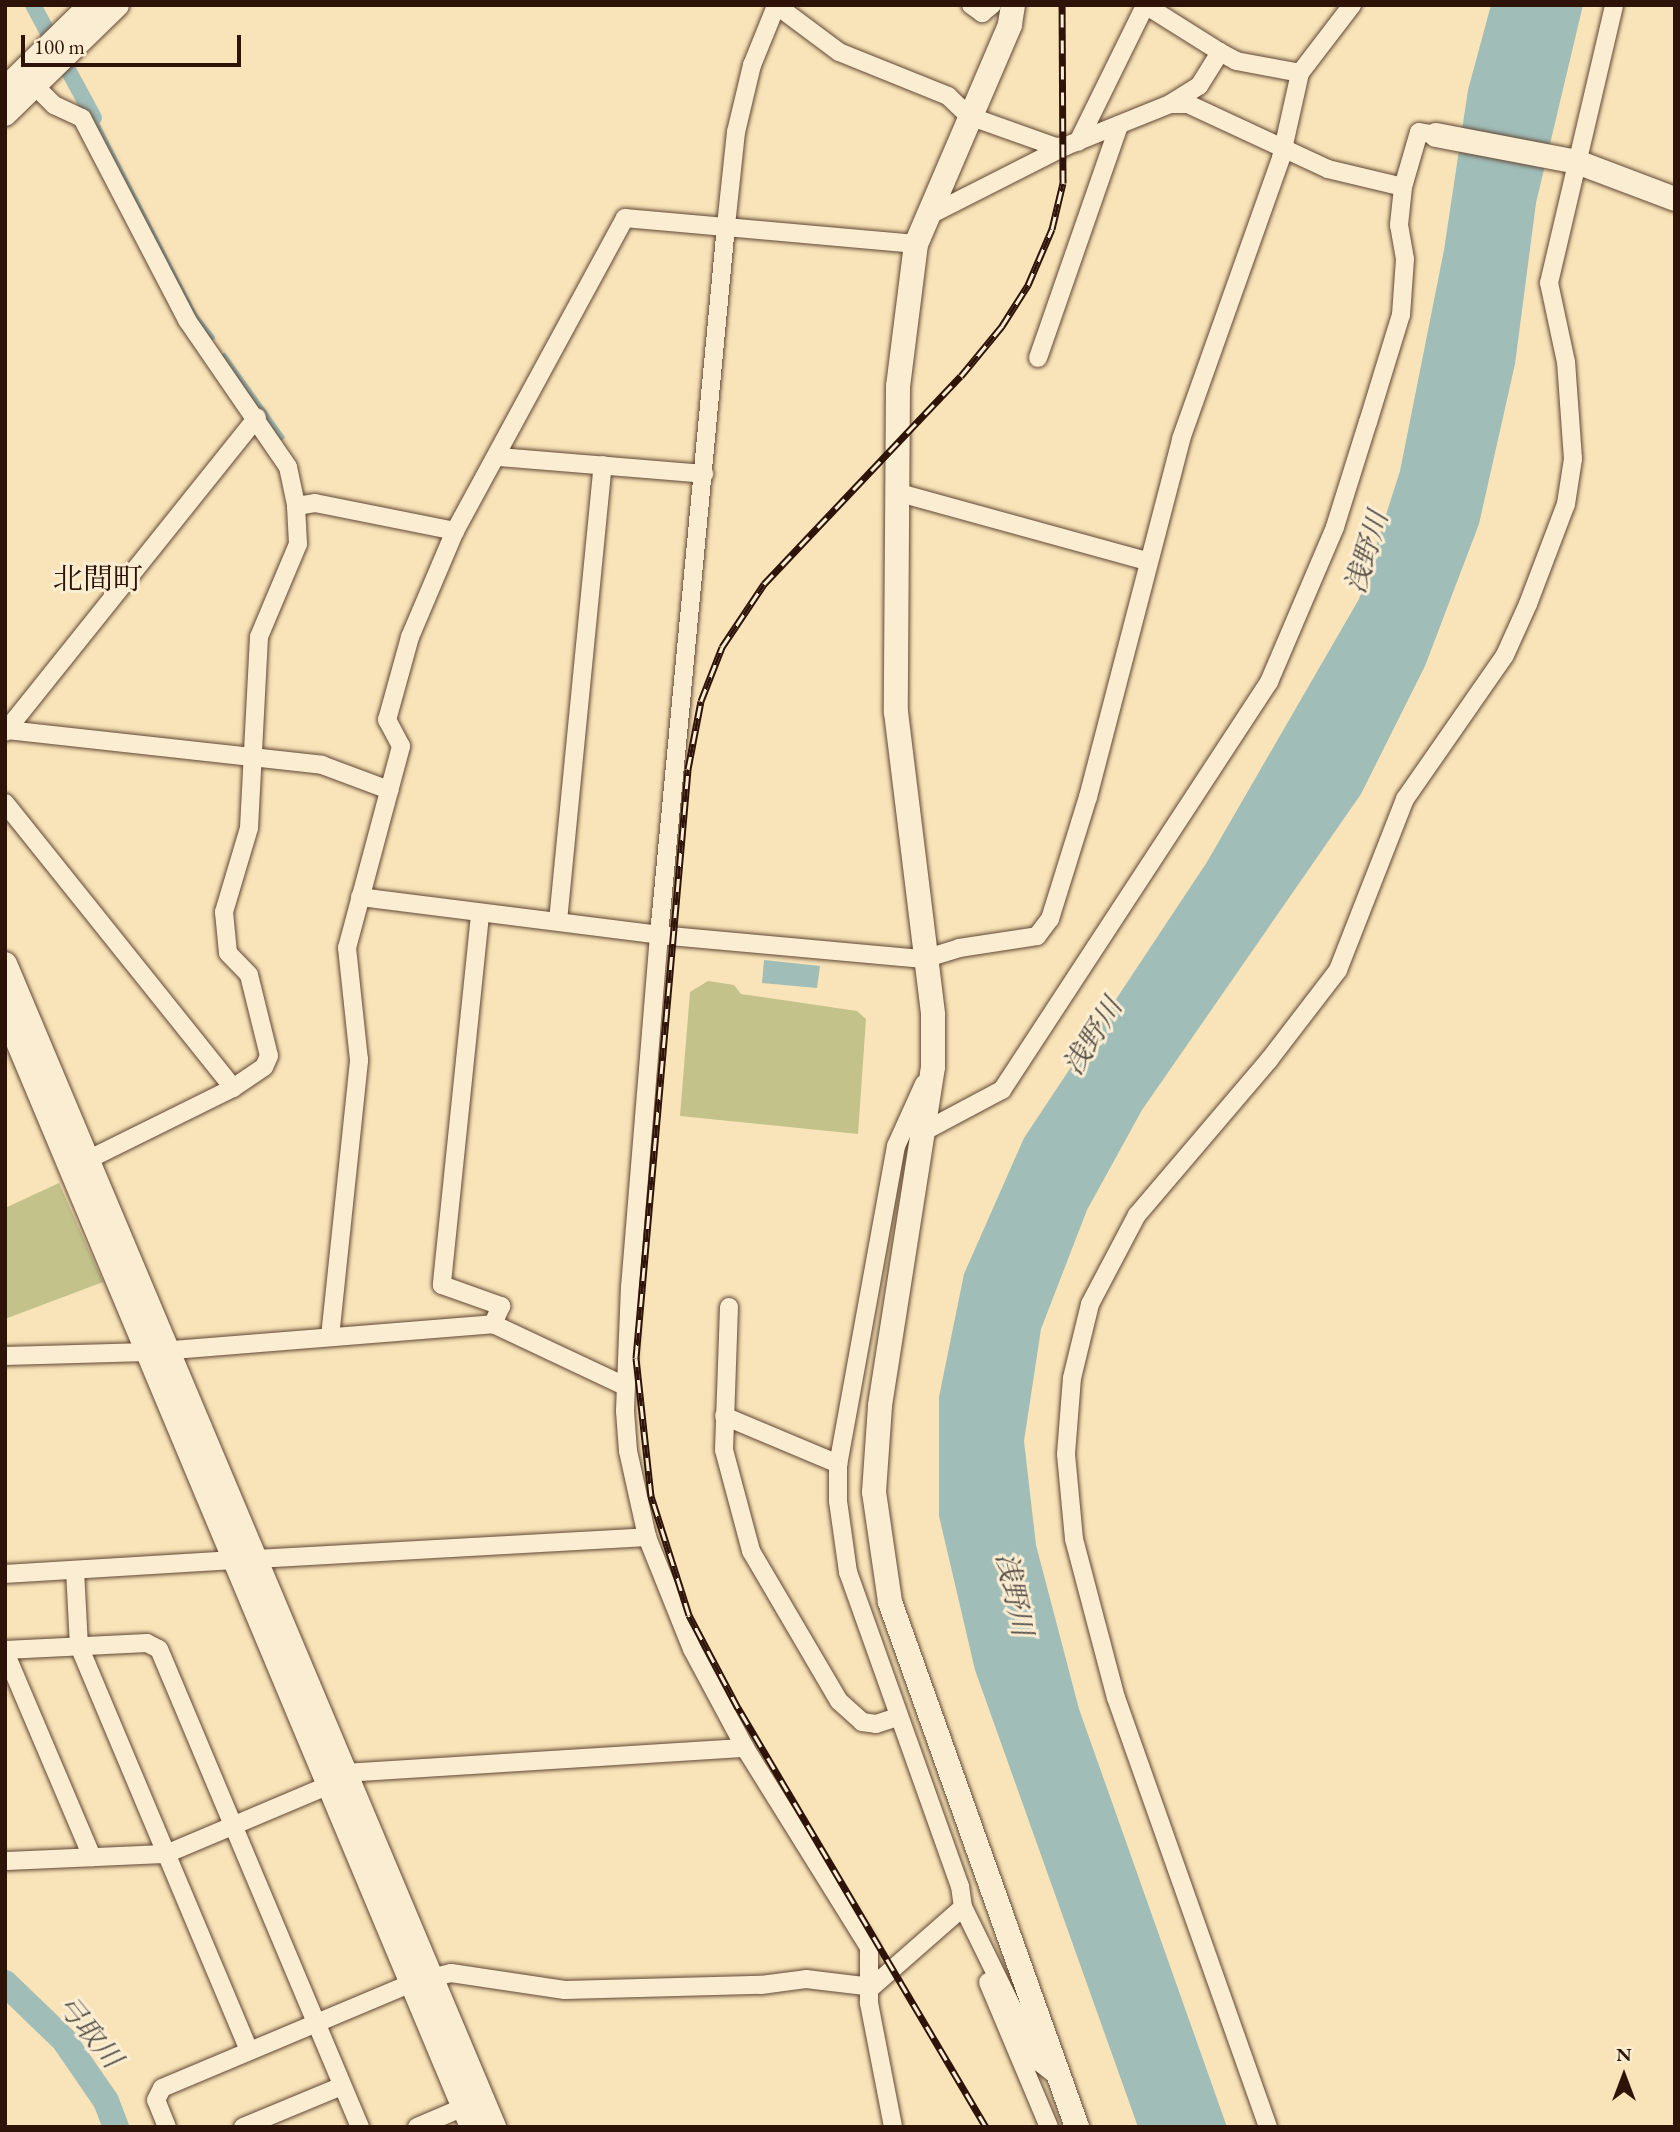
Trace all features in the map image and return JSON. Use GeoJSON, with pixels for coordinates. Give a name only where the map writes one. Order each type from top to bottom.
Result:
{"type":"FeatureCollection","features":[{"type":"Feature","properties":{"kind":"street"},"geometry":{"type":"LineString","coordinates":[[69,41],[91,5]]}},
{"type":"Feature","properties":{"kind":"street"},"geometry":{"type":"LineString","coordinates":[[5,114],[30,75],[117,5]]}},
{"type":"Feature","properties":{"kind":"street"},"geometry":{"type":"LineString","coordinates":[[893,2127],[869,2003],[872,1987],[869,1947],[745,1748],[692,1649],[648,1537],[628,1451],[625,1386],[659,935],[736,132],[752,65],[776,5],[839,52],[948,96],[968,116],[1056,148],[1072,144],[1145,6],[1236,61],[1300,73]]}},
{"type":"Feature","properties":{"kind":"street"},"geometry":{"type":"LineString","coordinates":[[971,5],[982,13],[992,5]]}},
{"type":"Feature","properties":{"kind":"street"},"geometry":{"type":"LineString","coordinates":[[1013,5],[1010,25],[968,116],[916,244],[898,386],[895,492],[896,712],[933,1015],[933,1067],[880,1406],[874,1492],[890,1602],[1077,2127]]}},
{"type":"Feature","properties":{"kind":"street"},"geometry":{"type":"LineString","coordinates":[[360,897],[480,915],[558,921],[659,935],[925,959],[959,948],[1037,936],[1046,927],[1088,796],[1146,561],[1181,439],[1280,150],[1300,73],[1352,5]]}},
{"type":"Feature","properties":{"kind":"street"},"geometry":{"type":"LineString","coordinates":[[1268,2127],[1116,1698],[1078,1553],[1066,1454],[1072,1378],[1090,1304],[1137,1215],[1269,1060],[1338,970],[1405,799],[1505,655],[1528,604],[1566,504],[1573,458],[1566,362],[1549,283],[1572,162],[1614,5]]}},
{"type":"Feature","properties":{"kind":"street"},"geometry":{"type":"LineString","coordinates":[[928,216],[1072,144],[1170,104],[1199,86],[1220,52]]}},
{"type":"Feature","properties":{"kind":"street"},"geometry":{"type":"LineString","coordinates":[[30,75],[54,105],[82,118],[187,320],[257,417],[288,467],[296,506],[298,544],[259,637],[255,755],[249,828],[224,912],[223,936],[228,953],[250,975],[269,1056],[264,1067],[233,1088],[88,1160]]}},
{"type":"Feature","properties":{"kind":"street"},"geometry":{"type":"LineString","coordinates":[[1170,104],[1188,104],[1280,150],[1328,169],[1403,187]]}},
{"type":"Feature","properties":{"kind":"street"},"geometry":{"type":"LineString","coordinates":[[1038,358],[1119,125]]}},
{"type":"Feature","properties":{"kind":"street"},"geometry":{"type":"LineString","coordinates":[[922,1133],[1002,1090],[1229,750],[1269,682],[1335,527],[1401,315],[1405,258],[1399,225],[1403,187],[1419,132],[1572,162],[1675,199]]}},
{"type":"Feature","properties":{"kind":"street"},"geometry":{"type":"LineString","coordinates":[[330,1337],[359,1060],[346,963],[360,897],[401,746],[387,720],[410,637],[455,531],[499,457],[625,218],[916,244]]}},
{"type":"Feature","properties":{"kind":"street"},"geometry":{"type":"LineString","coordinates":[[6,731],[257,417]]}},
{"type":"Feature","properties":{"kind":"street"},"geometry":{"type":"LineString","coordinates":[[499,457],[704,474]]}},
{"type":"Feature","properties":{"kind":"street"},"geometry":{"type":"LineString","coordinates":[[558,921],[603,465]]}},
{"type":"Feature","properties":{"kind":"street"},"geometry":{"type":"LineString","coordinates":[[895,492],[1146,561]]}},
{"type":"Feature","properties":{"kind":"street"},"geometry":{"type":"LineString","coordinates":[[296,506],[315,503],[455,531]]}},
{"type":"Feature","properties":{"kind":"street"},"geometry":{"type":"LineString","coordinates":[[6,731],[255,755],[322,765],[389,790]]}},
{"type":"Feature","properties":{"kind":"street"},"geometry":{"type":"LineString","coordinates":[[5,803],[233,1088]]}},
{"type":"Feature","properties":{"kind":"street"},"geometry":{"type":"LineString","coordinates":[[480,915],[442,1285],[501,1306],[493,1324]]}},
{"type":"Feature","properties":{"kind":"street"},"geometry":{"type":"LineString","coordinates":[[5,964],[88,1160],[158,1351]]}},
{"type":"Feature","properties":{"kind":"street"},"geometry":{"type":"LineString","coordinates":[[5,1011],[158,1351],[421,1980],[494,2127]]}},
{"type":"Feature","properties":{"kind":"street"},"geometry":{"type":"LineString","coordinates":[[933,1067],[896,1146],[838,1464],[848,1572],[960,1886],[961,1909],[1049,2127]]}},
{"type":"Feature","properties":{"kind":"street"},"geometry":{"type":"LineString","coordinates":[[729,1307],[724,1416],[726,1467],[751,1551],[844,1707],[862,1722],[876,1724],[898,1717]]}},
{"type":"Feature","properties":{"kind":"street"},"geometry":{"type":"LineString","coordinates":[[5,1356],[158,1351],[493,1324],[625,1386]]}},
{"type":"Feature","properties":{"kind":"street"},"geometry":{"type":"LineString","coordinates":[[724,1416],[838,1464]]}},
{"type":"Feature","properties":{"kind":"street"},"geometry":{"type":"LineString","coordinates":[[5,1574],[648,1537]]}},
{"type":"Feature","properties":{"kind":"street"},"geometry":{"type":"LineString","coordinates":[[75,1570],[79,1646],[249,2051]]}},
{"type":"Feature","properties":{"kind":"street"},"geometry":{"type":"LineString","coordinates":[[92,1857],[5,1651],[146,1643],[159,1649],[236,1825],[360,2127]]}},
{"type":"Feature","properties":{"kind":"street"},"geometry":{"type":"LineString","coordinates":[[5,1861],[166,1854],[336,1779],[745,1748]]}},
{"type":"Feature","properties":{"kind":"street"},"geometry":{"type":"LineString","coordinates":[[961,1909],[1039,2062],[1057,2076]]}},
{"type":"Feature","properties":{"kind":"street"},"geometry":{"type":"LineString","coordinates":[[167,2127],[156,2099],[162,2088],[421,1980],[452,1973],[565,1990],[761,1985],[806,1979],[872,1987],[961,1909]]}},
{"type":"Feature","properties":{"kind":"street"},"geometry":{"type":"LineString","coordinates":[[417,2127],[468,2117],[421,1980]]}},
{"type":"Feature","properties":{"kind":"street"},"geometry":{"type":"LineString","coordinates":[[243,2127],[342,2086]]}},
{"type":"Feature","properties":{"kind":"shaded area"},"geometry":{"type":"Polygon","coordinates":[[[708,981],[734,985],[741,994],[857,1011],[866,1019],[858,1134],[680,1116],[690,992],[708,981]]]}},
{"type":"Feature","properties":{"kind":"shaded area"},"geometry":{"type":"Polygon","coordinates":[[[59,1183],[103,1282],[5,1319],[5,1208],[59,1183]]]}},
{"type":"Feature","properties":{"kind":"water","name":"浅野川"},"geometry":{"type":"Polygon","coordinates":[[[1491,5],[1583,5],[1536,203],[1515,364],[1479,524],[1425,666],[1361,794],[1142,1110],[1087,1210],[1041,1329],[1024,1441],[1036,1545],[1079,1709],[1227,2127],[1138,2127],[975,1670],[939,1516],[939,1397],[964,1274],[1024,1138],[1207,862],[1359,599],[1400,471],[1444,250],[1468,90],[1491,5]]]}},
{"type":"Feature","properties":{"kind":"water"},"geometry":{"type":"Polygon","coordinates":[[[764,960],[820,966],[817,988],[762,983],[764,960]]]}},
{"type":"Feature","properties":{"kind":"waterway"},"geometry":{"type":"LineString","coordinates":[[33,5],[94,118]]}},
{"type":"Feature","properties":{"kind":"waterway"},"geometry":{"type":"LineString","coordinates":[[94,118],[195,315],[212,337]]}},
{"type":"Feature","properties":{"kind":"waterway"},"geometry":{"type":"LineString","coordinates":[[224,355],[282,437]]}},
{"type":"Feature","properties":{"kind":"waterway","name":"弓取川"},"geometry":{"type":"LineString","coordinates":[[5,1983],[64,2040],[106,2101],[116,2127]]}},
{"type":"Feature","properties":{"kind":"railway"},"geometry":{"type":"LineString","coordinates":[[986,2127],[738,1708],[689,1615],[651,1496],[636,1358],[688,769],[701,701],[722,647],[764,584],[961,376],[1002,326],[1028,285],[1052,229],[1063,183],[1062,5]]}},
{"type":"Feature","properties":{"kind":"district","name":"北間町"},"geometry":{"type":"Point","coordinates":[98,579]}}]}
